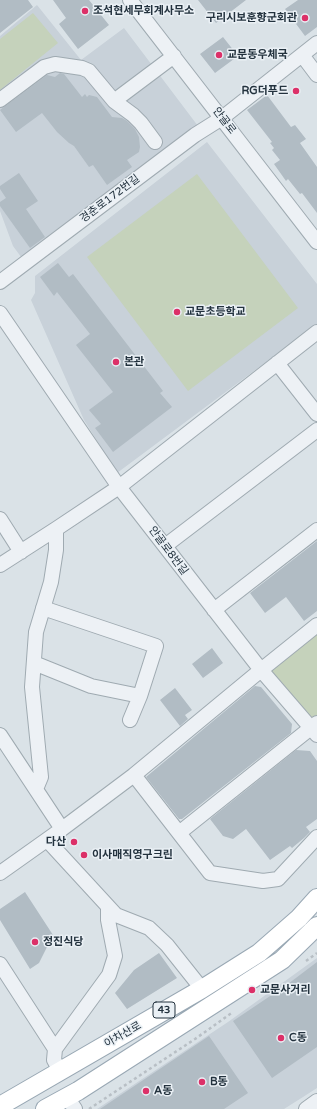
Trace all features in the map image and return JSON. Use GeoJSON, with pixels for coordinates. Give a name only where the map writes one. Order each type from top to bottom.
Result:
{"type":"FeatureCollection","features":[{"type":"Feature","properties":{"kind":"main road","name":"아차산로"},"geometry":{"type":"LineString","coordinates":[[0,1106],[202,989],[259,953],[299,918],[317,898]]}},
{"type":"Feature","properties":{"kind":"main road","name":"아차산로"},"geometry":{"type":"LineString","coordinates":[[45,1109],[71,1103],[78,1092],[282,960],[317,926]]}},
{"type":"Feature","properties":{"kind":"street","name":"안골로"},"geometry":{"type":"LineString","coordinates":[[130,0],[317,242]]}},
{"type":"Feature","properties":{"kind":"street","name":"경춘로172번길"},"geometry":{"type":"LineString","coordinates":[[0,282],[195,135],[222,118],[317,43]]}},
{"type":"Feature","properties":{"kind":"street"},"geometry":{"type":"LineString","coordinates":[[302,55],[317,75]]}},
{"type":"Feature","properties":{"kind":"street"},"geometry":{"type":"LineString","coordinates":[[114,101],[174,56]]}},
{"type":"Feature","properties":{"kind":"street"},"geometry":{"type":"LineString","coordinates":[[0,100],[44,67],[55,64],[82,68],[89,71],[114,101],[141,123],[154,142]]}},
{"type":"Feature","properties":{"kind":"street","name":"안골로8번길"},"geometry":{"type":"LineString","coordinates":[[0,313],[119,486],[261,670],[315,729]]}},
{"type":"Feature","properties":{"kind":"street"},"geometry":{"type":"LineString","coordinates":[[0,565],[119,486],[317,332]]}},
{"type":"Feature","properties":{"kind":"street"},"geometry":{"type":"LineString","coordinates":[[278,363],[317,414]]}},
{"type":"Feature","properties":{"kind":"street"},"geometry":{"type":"LineString","coordinates":[[165,546],[317,430]]}},
{"type":"Feature","properties":{"kind":"street"},"geometry":{"type":"LineString","coordinates":[[0,519],[21,552]]}},
{"type":"Feature","properties":{"kind":"street"},"geometry":{"type":"LineString","coordinates":[[36,789],[41,777],[32,687],[36,632],[51,582],[56,550],[56,529]]}},
{"type":"Feature","properties":{"kind":"street"},"geometry":{"type":"LineString","coordinates":[[214,610],[317,530]]}},
{"type":"Feature","properties":{"kind":"street"},"geometry":{"type":"LineString","coordinates":[[43,608],[156,646],[140,696],[130,720]]}},
{"type":"Feature","properties":{"kind":"street"},"geometry":{"type":"LineString","coordinates":[[0,873],[134,775],[317,625]]}},
{"type":"Feature","properties":{"kind":"street"},"geometry":{"type":"LineString","coordinates":[[34,663],[91,686],[140,696]]}},
{"type":"Feature","properties":{"kind":"street"},"geometry":{"type":"LineString","coordinates":[[179,833],[315,729]]}},
{"type":"Feature","properties":{"kind":"street"},"geometry":{"type":"LineString","coordinates":[[0,735],[62,829]]}},
{"type":"Feature","properties":{"kind":"street"},"geometry":{"type":"LineString","coordinates":[[134,775],[210,873],[263,881],[278,879],[317,837]]}},
{"type":"Feature","properties":{"kind":"street"},"geometry":{"type":"LineString","coordinates":[[46,840],[116,915],[149,928],[167,945],[202,989]]}},
{"type":"Feature","properties":{"kind":"street"},"geometry":{"type":"LineString","coordinates":[[60,1071],[54,1060],[55,1049],[109,975],[115,956],[108,920],[108,907]]}},
{"type":"Feature","properties":{"kind":"street"},"geometry":{"type":"LineString","coordinates":[[0,964],[55,1049]]}},
{"type":"Feature","properties":{"kind":"street"},"geometry":{"type":"LineString","coordinates":[[306,1109],[317,1101]]}},
{"type":"Feature","properties":{"kind":"path"},"geometry":{"type":"LineString","coordinates":[[304,962],[317,953]]}},
{"type":"Feature","properties":{"kind":"path"},"geometry":{"type":"LineString","coordinates":[[88,1109],[195,1039],[233,1012]]}},
{"type":"Feature","properties":{"kind":"shaded area"},"geometry":{"type":"Polygon","coordinates":[[[37,5],[81,60],[124,28],[198,126],[24,261],[13,246],[0,211],[0,36],[37,5]]]}},
{"type":"Feature","properties":{"kind":"shaded area","name":"교문초등학교"},"geometry":{"type":"Polygon","coordinates":[[[207,142],[317,284],[317,324],[117,473],[84,420],[31,300],[35,293],[35,276],[207,142]]]}},
{"type":"Feature","properties":{"kind":"shaded area"},"geometry":{"type":"Polygon","coordinates":[[[317,958],[317,1088],[284,1109],[97,1109],[228,1022],[317,958]]]}},
{"type":"Feature","properties":{"kind":"green space"},"geometry":{"type":"Polygon","coordinates":[[[33,13],[58,43],[0,90],[0,39],[33,13]]]}},
{"type":"Feature","properties":{"kind":"green space"},"geometry":{"type":"Polygon","coordinates":[[[197,174],[298,308],[188,391],[87,257],[197,174]]]}},
{"type":"Feature","properties":{"kind":"green space"},"geometry":{"type":"Polygon","coordinates":[[[317,625],[317,723],[311,728],[261,670],[317,625]]]}},
{"type":"Feature","properties":{"kind":"building"},"geometry":{"type":"Polygon","coordinates":[[[0,0],[28,0],[33,7],[0,33],[0,0]]]}},
{"type":"Feature","properties":{"kind":"building"},"geometry":{"type":"Polygon","coordinates":[[[53,0],[89,0],[109,25],[78,49],[59,24],[66,18],[53,0]]]}},
{"type":"Feature","properties":{"kind":"building"},"geometry":{"type":"Polygon","coordinates":[[[198,0],[246,0],[216,23],[198,0]]]}},
{"type":"Feature","properties":{"kind":"building","name":"구리시보훈향군회관"},"geometry":{"type":"Polygon","coordinates":[[[298,0],[317,0],[317,27],[305,36],[285,9],[298,0]]]}},
{"type":"Feature","properties":{"kind":"building","name":"교문동우체국"},"geometry":{"type":"Polygon","coordinates":[[[223,37],[238,56],[215,73],[200,54],[223,37]]]}},
{"type":"Feature","properties":{"kind":"building"},"geometry":{"type":"Polygon","coordinates":[[[60,73],[64,74],[82,97],[85,94],[87,97],[89,95],[97,97],[112,117],[122,118],[127,121],[135,129],[139,137],[139,152],[127,160],[132,167],[107,185],[93,165],[89,167],[74,146],[57,132],[42,113],[16,132],[0,110],[47,75],[55,77],[60,73]]]}},
{"type":"Feature","properties":{"kind":"building"},"geometry":{"type":"Polygon","coordinates":[[[267,95],[291,127],[295,125],[306,139],[300,143],[317,167],[317,213],[302,193],[300,194],[288,179],[286,181],[274,164],[280,160],[272,150],[274,148],[270,143],[272,142],[247,110],[267,95]]]}},
{"type":"Feature","properties":{"kind":"building"},"geometry":{"type":"Polygon","coordinates":[[[19,173],[38,201],[26,209],[45,237],[30,248],[0,206],[0,202],[6,198],[0,189],[0,186],[19,173]]]}},
{"type":"Feature","properties":{"kind":"building","name":"본관"},"geometry":{"type":"Polygon","coordinates":[[[58,263],[69,277],[73,274],[163,391],[160,393],[172,407],[113,452],[95,428],[101,424],[89,410],[113,392],[76,345],[90,334],[57,292],[54,296],[40,277],[58,263]]]}},
{"type":"Feature","properties":{"kind":"building"},"geometry":{"type":"Polygon","coordinates":[[[317,541],[317,611],[304,621],[286,597],[265,613],[250,593],[317,541]]]}},
{"type":"Feature","properties":{"kind":"building"},"geometry":{"type":"Polygon","coordinates":[[[212,648],[223,663],[203,678],[192,664],[212,648]]]}},
{"type":"Feature","properties":{"kind":"building"},"geometry":{"type":"Polygon","coordinates":[[[255,686],[261,687],[292,724],[291,733],[182,819],[179,819],[146,777],[255,686]]]}},
{"type":"Feature","properties":{"kind":"building"},"geometry":{"type":"Polygon","coordinates":[[[175,688],[192,710],[185,715],[188,719],[180,726],[160,700],[175,688]]]}},
{"type":"Feature","properties":{"kind":"building"},"geometry":{"type":"Polygon","coordinates":[[[296,750],[310,751],[317,761],[317,819],[306,827],[310,832],[304,838],[292,848],[290,846],[270,860],[246,829],[233,839],[223,836],[210,819],[296,750]]]}},
{"type":"Feature","properties":{"kind":"building"},"geometry":{"type":"Polygon","coordinates":[[[25,892],[53,935],[39,963],[30,969],[0,920],[0,909],[25,892]]]}},
{"type":"Feature","properties":{"kind":"building"},"geometry":{"type":"Polygon","coordinates":[[[159,953],[177,978],[127,1009],[115,993],[134,970],[159,953]]]}},
{"type":"Feature","properties":{"kind":"building","name":"C동"},"geometry":{"type":"Polygon","coordinates":[[[317,962],[317,1047],[272,1078],[233,1021],[288,984],[317,962]]]}},
{"type":"Feature","properties":{"kind":"building","name":"B동"},"geometry":{"type":"Polygon","coordinates":[[[209,1036],[248,1093],[224,1109],[100,1109],[209,1036]]]}},
{"type":"Feature","properties":{"kind":"place","name":"조석현세무회계사무소"},"geometry":{"type":"Point","coordinates":[85,11]}},
{"type":"Feature","properties":{"kind":"place","name":"구리시보훈향군회관"},"geometry":{"type":"Point","coordinates":[305,18]}},
{"type":"Feature","properties":{"kind":"place","name":"교문동우체국"},"geometry":{"type":"Point","coordinates":[219,55]}},
{"type":"Feature","properties":{"kind":"place","name":"RG더푸드"},"geometry":{"type":"Point","coordinates":[296,91]}},
{"type":"Feature","properties":{"kind":"place","name":"교문초등학교"},"geometry":{"type":"Point","coordinates":[177,312]}},
{"type":"Feature","properties":{"kind":"place","name":"본관"},"geometry":{"type":"Point","coordinates":[116,362]}},
{"type":"Feature","properties":{"kind":"place","name":"다산"},"geometry":{"type":"Point","coordinates":[74,842]}},
{"type":"Feature","properties":{"kind":"place","name":"이사매직영구크린"},"geometry":{"type":"Point","coordinates":[84,855]}},
{"type":"Feature","properties":{"kind":"place","name":"정진식당"},"geometry":{"type":"Point","coordinates":[35,942]}},
{"type":"Feature","properties":{"kind":"place","name":"교문사거리"},"geometry":{"type":"Point","coordinates":[252,990]}},
{"type":"Feature","properties":{"kind":"place","name":"C동"},"geometry":{"type":"Point","coordinates":[281,1038]}},
{"type":"Feature","properties":{"kind":"place","name":"B동"},"geometry":{"type":"Point","coordinates":[202,1082]}},
{"type":"Feature","properties":{"kind":"place","name":"A동"},"geometry":{"type":"Point","coordinates":[146,1091]}}]}
